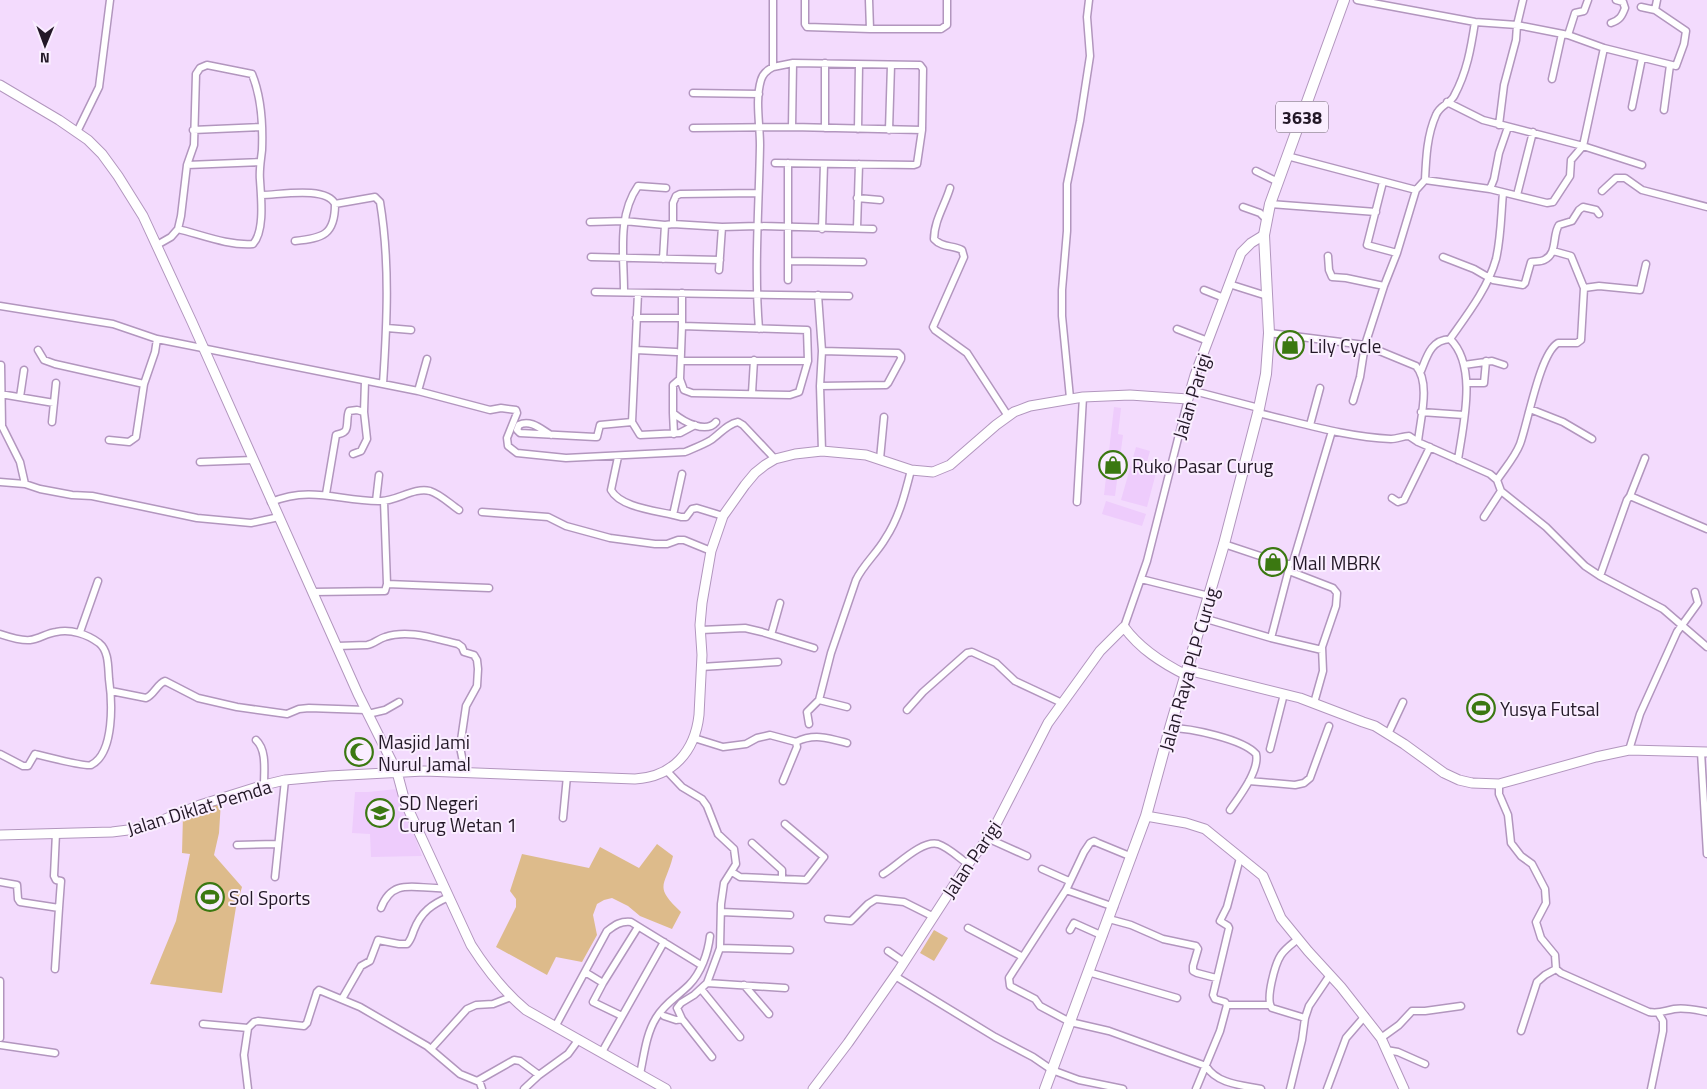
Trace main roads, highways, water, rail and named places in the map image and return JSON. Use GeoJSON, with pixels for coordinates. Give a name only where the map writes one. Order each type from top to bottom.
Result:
{"type":"FeatureCollection","features":[{"type":"Feature","properties":{"kind":"main road","name":"Jalan Raya PLP Curug"},"geometry":{"type":"LineString","coordinates":[[1045,1089],[1114,907],[1146,816],[1224,544],[1266,374],[1269,333],[1264,235],[1266,219],[1344,0]]}},
{"type":"Feature","properties":{"kind":"place","name":"Lily Cycle"},"geometry":{"type":"Point","coordinates":[1290,345]}},
{"type":"Feature","properties":{"kind":"place","name":"Ruko Pasar Curug"},"geometry":{"type":"Point","coordinates":[1113,465]}},
{"type":"Feature","properties":{"kind":"place","name":"Mall MBRK"},"geometry":{"type":"Point","coordinates":[1273,562]}},
{"type":"Feature","properties":{"kind":"place","name":"Yusya Futsal"},"geometry":{"type":"Point","coordinates":[1481,708]}},
{"type":"Feature","properties":{"kind":"place","name":"Masjid Jami Nurul Jamal"},"geometry":{"type":"Point","coordinates":[359,752]}},
{"type":"Feature","properties":{"kind":"place","name":"SD Negeri Curug Wetan 1"},"geometry":{"type":"Point","coordinates":[380,813]}},
{"type":"Feature","properties":{"kind":"place","name":"Sol Sports"},"geometry":{"type":"Point","coordinates":[210,897]}}]}
